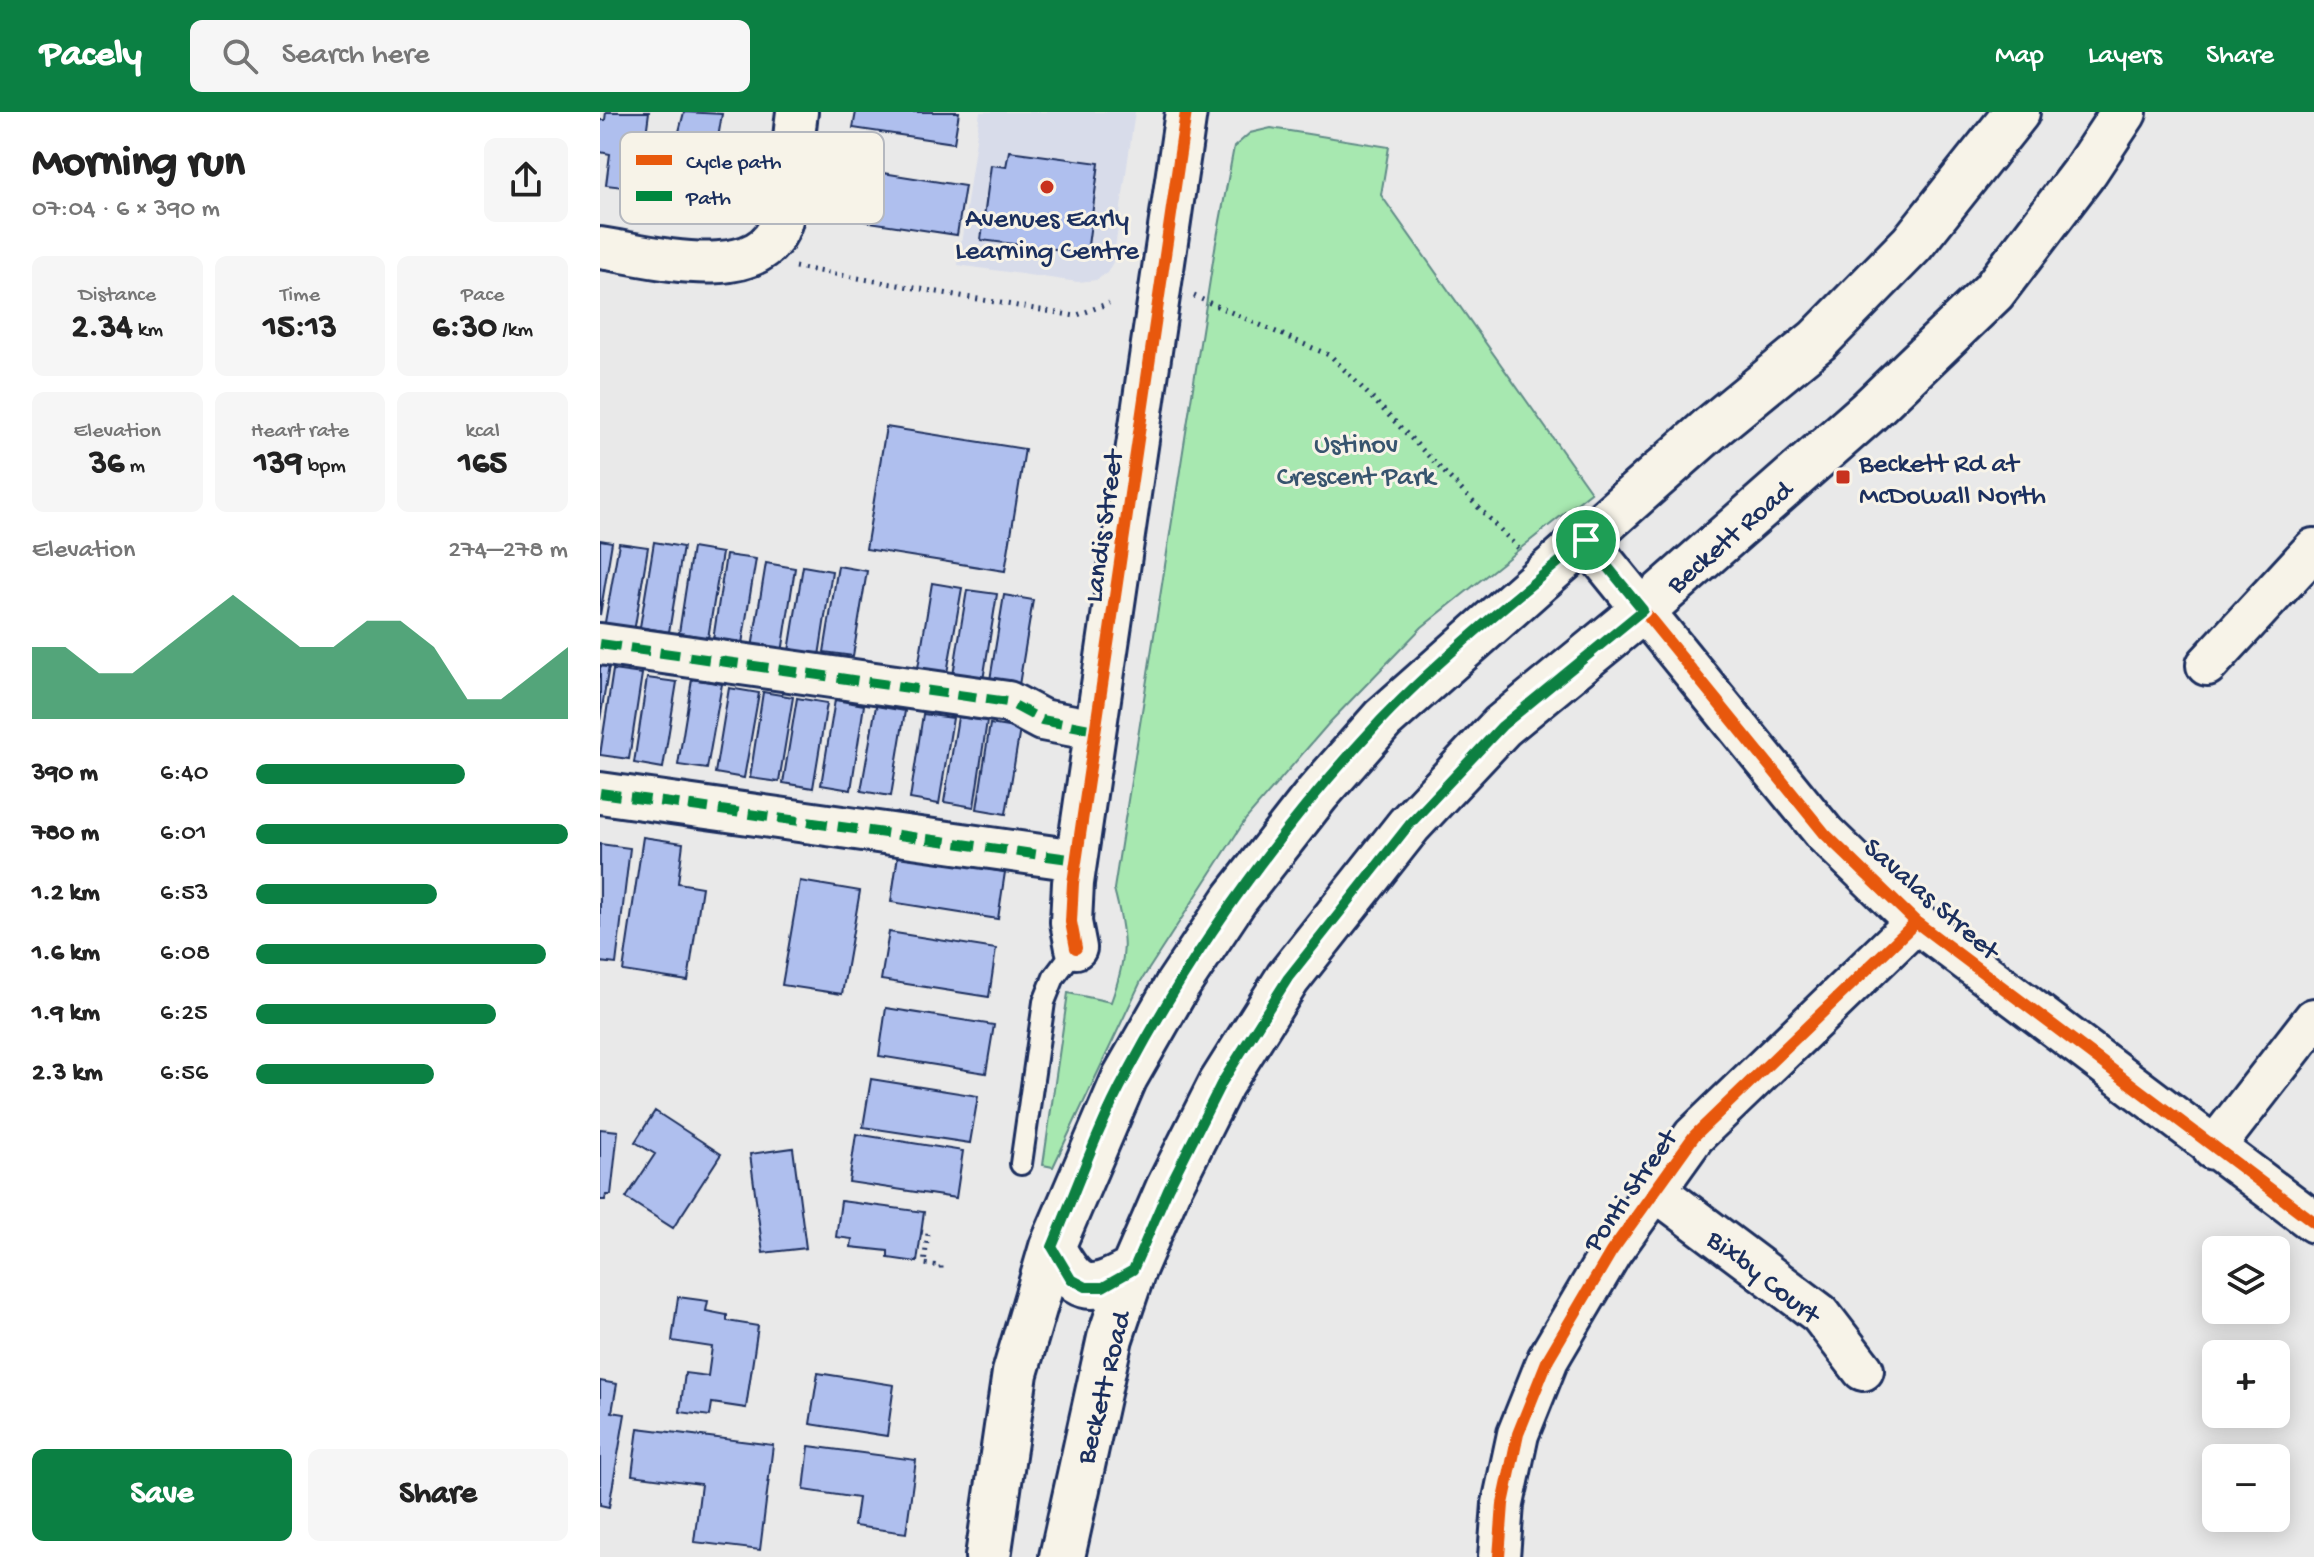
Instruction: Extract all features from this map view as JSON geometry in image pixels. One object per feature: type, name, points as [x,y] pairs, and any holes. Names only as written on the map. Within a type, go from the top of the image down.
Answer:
[{"type":"main road","points":[[988,1557],[1015,1373],[1052,1247],[1125,1077],[1177,986],[1235,899],[1317,794],[1383,719],[1502,610],[1586,540],[1712,427],[1818,340],[1912,244],[2017,112]]},
{"type":"main road","name":"Beckett Road","points":[[1062,1557],[1106,1351],[1133,1270],[1168,1189],[1221,1084],[1288,978],[1409,825],[1502,726],[1643,610],[1867,413],[1993,292],[2085,171],[2124,112]]},
{"type":"main road","points":[[1052,1247],[1071,1279],[1086,1287],[1103,1287],[1133,1270]]},
{"type":"street","points":[[794,132],[797,112]]},
{"type":"street","name":"Landis Street","points":[[1076,948],[1071,905],[1076,860],[1186,112]]},
{"type":"street","points":[[600,248],[730,263],[755,253],[782,250],[783,224]]},
{"type":"street","name":"Savalas Street","points":[[1586,540],[1825,834],[1916,922],[2213,1149],[2314,1222]]},
{"type":"street","points":[[2207,665],[2314,549]]},
{"type":"street","points":[[600,644],[1008,702],[1042,720],[1095,730]]},
{"type":"street","points":[[600,793],[1076,860]]},
{"type":"street","name":"Ponti Street","points":[[1499,1557],[1503,1504],[1518,1434],[1548,1359],[1611,1252],[1694,1136],[1916,922]]},
{"type":"street","points":[[2213,1149],[2314,1019]]},
{"type":"street","name":"Bixby Court","points":[[1655,1190],[1820,1314],[1863,1370]]},
{"type":"lane","name":"Landis Street","points":[[1021,1164],[1044,1002],[1054,977],[1076,948]]},
{"type":"path","points":[[782,250],[1075,316],[1109,303]]},
{"type":"path","points":[[1182,292],[1331,356],[1526,556]]},
{"type":"path","points":[[921,1232],[928,1233],[924,1264],[941,1266],[941,1270]]},
{"type":"shaded area","name":"Avenues Early Learning Centre","points":[[980,112],[1135,112],[1113,262],[1107,273],[1096,280],[1078,282],[958,265]]},
{"type":"green space","name":"Ustinov Crescent Park","points":[[1271,128],[1389,147],[1381,195],[1591,492],[1422,627],[1330,722],[1246,819],[1141,981],[1053,1167],[1043,1165],[1068,993],[1111,1002],[1123,959],[1123,934],[1114,889],[1215,248],[1234,147],[1250,133]]},
{"type":"building","points":[[606,112],[649,112],[646,132],[620,132],[620,187],[606,185],[610,154],[600,152],[600,120],[605,120]]},
{"type":"building","points":[[684,112],[722,114],[719,132],[679,132]]},
{"type":"building","points":[[856,112],[959,112],[954,143],[853,128]]},
{"type":"building","points":[[1009,151],[1099,163],[1087,253],[981,240],[991,165],[1006,167]]},
{"type":"building","points":[[884,173],[965,186],[957,235],[883,224]]},
{"type":"building","points":[[886,427],[1025,449],[1005,571],[866,549]]},
{"type":"building","points":[[600,540],[612,542],[600,615]]},
{"type":"building","points":[[654,542],[683,547],[669,632],[640,627]]},
{"type":"building","points":[[619,543],[648,547],[634,632],[604,628]]},
{"type":"building","points":[[692,548],[722,553],[708,638],[679,633]]},
{"type":"building","points":[[726,555],[756,559],[742,644],[713,640]]},
{"type":"building","points":[[766,563],[795,568],[782,653],[752,648]]},
{"type":"building","points":[[803,566],[832,571],[819,656],[789,651]]},
{"type":"building","points":[[838,566],[867,571],[853,656],[824,652]]},
{"type":"building","points":[[932,583],[962,588],[947,673],[918,668]]},
{"type":"building","points":[[967,590],[997,594],[983,680],[953,675]]},
{"type":"building","points":[[1004,595],[1033,600],[1019,685],[990,680]]},
{"type":"building","points":[[600,664],[609,666],[600,720]]},
{"type":"building","points":[[613,670],[642,674],[629,759],[600,755]]},
{"type":"building","points":[[647,678],[677,682],[663,768],[634,763]]},
{"type":"building","points":[[692,679],[722,684],[707,769],[678,765]]},
{"type":"building","points":[[729,688],[759,693],[744,778],[715,773]]},
{"type":"building","points":[[763,692],[793,697],[779,782],[750,778]]},
{"type":"building","points":[[797,698],[827,703],[813,788],[783,783]]},
{"type":"building","points":[[835,700],[864,705],[851,790],[821,785]]},
{"type":"building","points":[[876,706],[905,711],[891,796],[861,791]]},
{"type":"building","points":[[923,714],[953,718],[939,804],[910,799]]},
{"type":"building","points":[[958,717],[987,721],[974,807],[944,802]]},
{"type":"building","points":[[990,724],[1020,729],[1006,814],[977,809]]},
{"type":"building","points":[[643,837],[683,843],[678,883],[702,887],[688,981],[623,971]]},
{"type":"building","points":[[600,844],[630,848],[616,964],[600,962]]},
{"type":"building","points":[[898,855],[1005,872],[998,919],[891,902]]},
{"type":"building","points":[[800,881],[860,891],[842,994],[782,985]]},
{"type":"building","points":[[889,932],[996,949],[989,997],[881,980]]},
{"type":"building","points":[[886,1008],[994,1025],[986,1073],[879,1056]]},
{"type":"building","points":[[871,1079],[978,1096],[970,1143],[863,1127]]},
{"type":"building","points":[[655,1111],[721,1154],[673,1228],[626,1198],[655,1154],[635,1142]]},
{"type":"building","points":[[600,1129],[618,1131],[611,1195],[606,1195],[605,1200],[600,1200]]},
{"type":"building","points":[[856,1134],[963,1151],[956,1198],[849,1182]]},
{"type":"building","points":[[793,1148],[806,1248],[763,1253],[750,1154]]},
{"type":"building","points":[[841,1201],[924,1212],[917,1262],[888,1258],[888,1251],[851,1247],[852,1239],[836,1237]]},
{"type":"building","points":[[678,1297],[708,1301],[706,1311],[727,1315],[727,1321],[758,1326],[746,1408],[712,1403],[710,1416],[680,1412],[685,1373],[708,1376],[712,1347],[672,1341]]},
{"type":"building","points":[[818,1373],[894,1385],[887,1436],[810,1424]]},
{"type":"building","points":[[600,1381],[617,1384],[612,1412],[625,1414],[609,1507],[600,1505]]},
{"type":"building","points":[[638,1428],[773,1445],[760,1550],[694,1542],[701,1484],[632,1475]]},
{"type":"building","points":[[809,1446],[916,1460],[906,1533],[854,1526],[858,1498],[804,1490]]},
{"type":"marked path","points":[[600,644],[1008,702],[1042,720],[1095,730]]},
{"type":"marked path","points":[[600,793],[1076,860]]},
{"type":"cycle path","points":[[1076,948],[1071,922],[1073,883],[1186,112]]},
{"type":"cycle path","points":[[1586,540],[1825,834],[1916,922],[2314,1222]]},
{"type":"cycle path","points":[[1499,1557],[1503,1504],[1518,1434],[1548,1359],[1611,1252],[1694,1136],[1916,922]]},
{"type":"place","name":"Avenues Early Learning Centre","points":[[1047,187]]},
{"type":"place","name":"Beckett Rd at McDowall North","points":[[1843,477]]},
{"type":"route","points":[[1586,540],[1643,610],[1502,726],[1409,825],[1288,978],[1221,1084],[1168,1189],[1133,1270],[1103,1287],[1086,1287],[1071,1279],[1052,1247],[1125,1077],[1177,986],[1235,899],[1317,794],[1383,719],[1502,610],[1586,540]]}]
